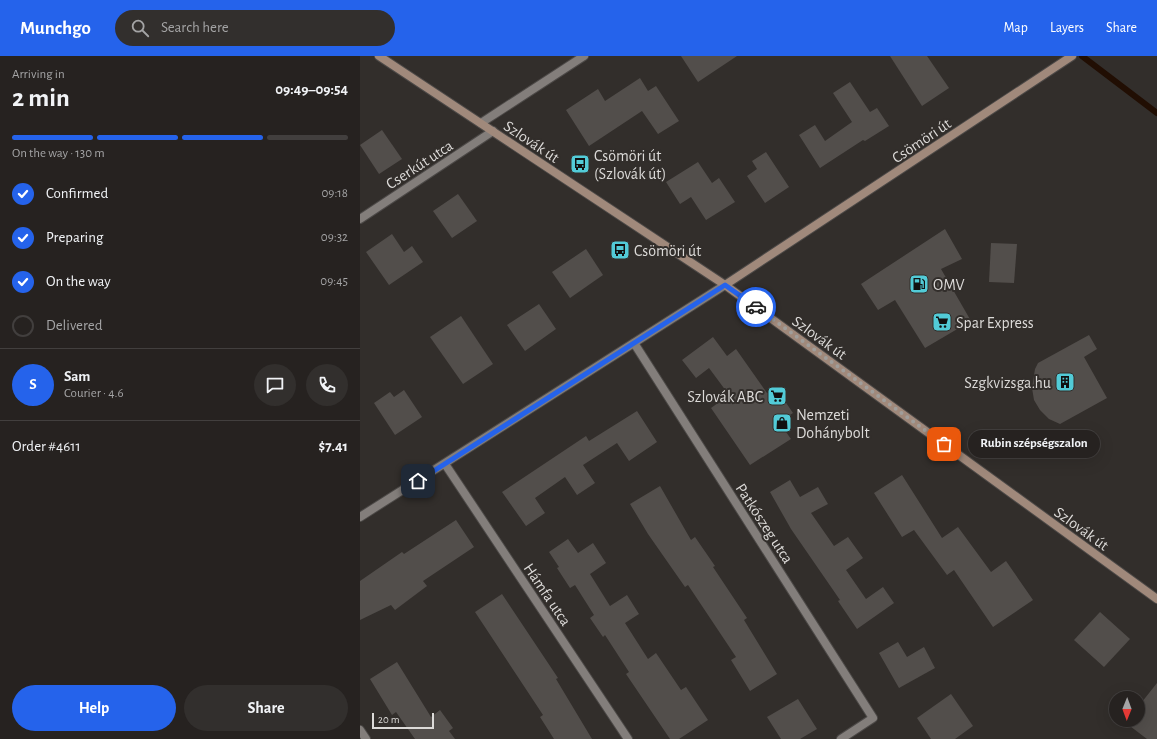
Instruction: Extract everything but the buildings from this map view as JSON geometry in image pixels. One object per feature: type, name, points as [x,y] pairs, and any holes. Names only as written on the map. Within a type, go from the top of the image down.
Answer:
[{"type":"main road","name":"Szlovák út","points":[[379,56],[725,285],[1157,599]]},
{"type":"main road","name":"Csömöri út","points":[[725,285],[1072,56]]},
{"type":"street","points":[[481,123],[584,56]]},
{"type":"street","name":"Cserkút utca","points":[[360,219],[493,131]]},
{"type":"street","name":"Csömöri út","points":[[360,517],[725,285]]},
{"type":"street","name":"Patkószeg utca","points":[[634,343],[873,718],[840,739]]},
{"type":"street","name":"Hámfa utca","points":[[445,464],[628,739]]},
{"type":"street","points":[[360,730],[366,739]]},
{"type":"waterway","points":[[1082,56],[1157,113]]},
{"type":"way so far","points":[[756,307],[944,444]]},
{"type":"place","name":"Csömöri út (Szlovák út)","points":[[580,164]]},
{"type":"place","name":"Csömöri út","points":[[620,250]]},
{"type":"place","name":"OMV","points":[[919,284]]},
{"type":"place","name":"Spar Express","points":[[942,322]]},
{"type":"place","name":"Szgkvizsga.hu","points":[[1065,382]]},
{"type":"place","name":"Szlovák ABC","points":[[777,396]]},
{"type":"place","name":"Nemzeti Dohánybolt","points":[[782,423]]},
{"type":"place","name":"Rubin szépségszalon","points":[[944,444]]},
{"type":"route","points":[[418,481],[725,285],[756,307]]}]
